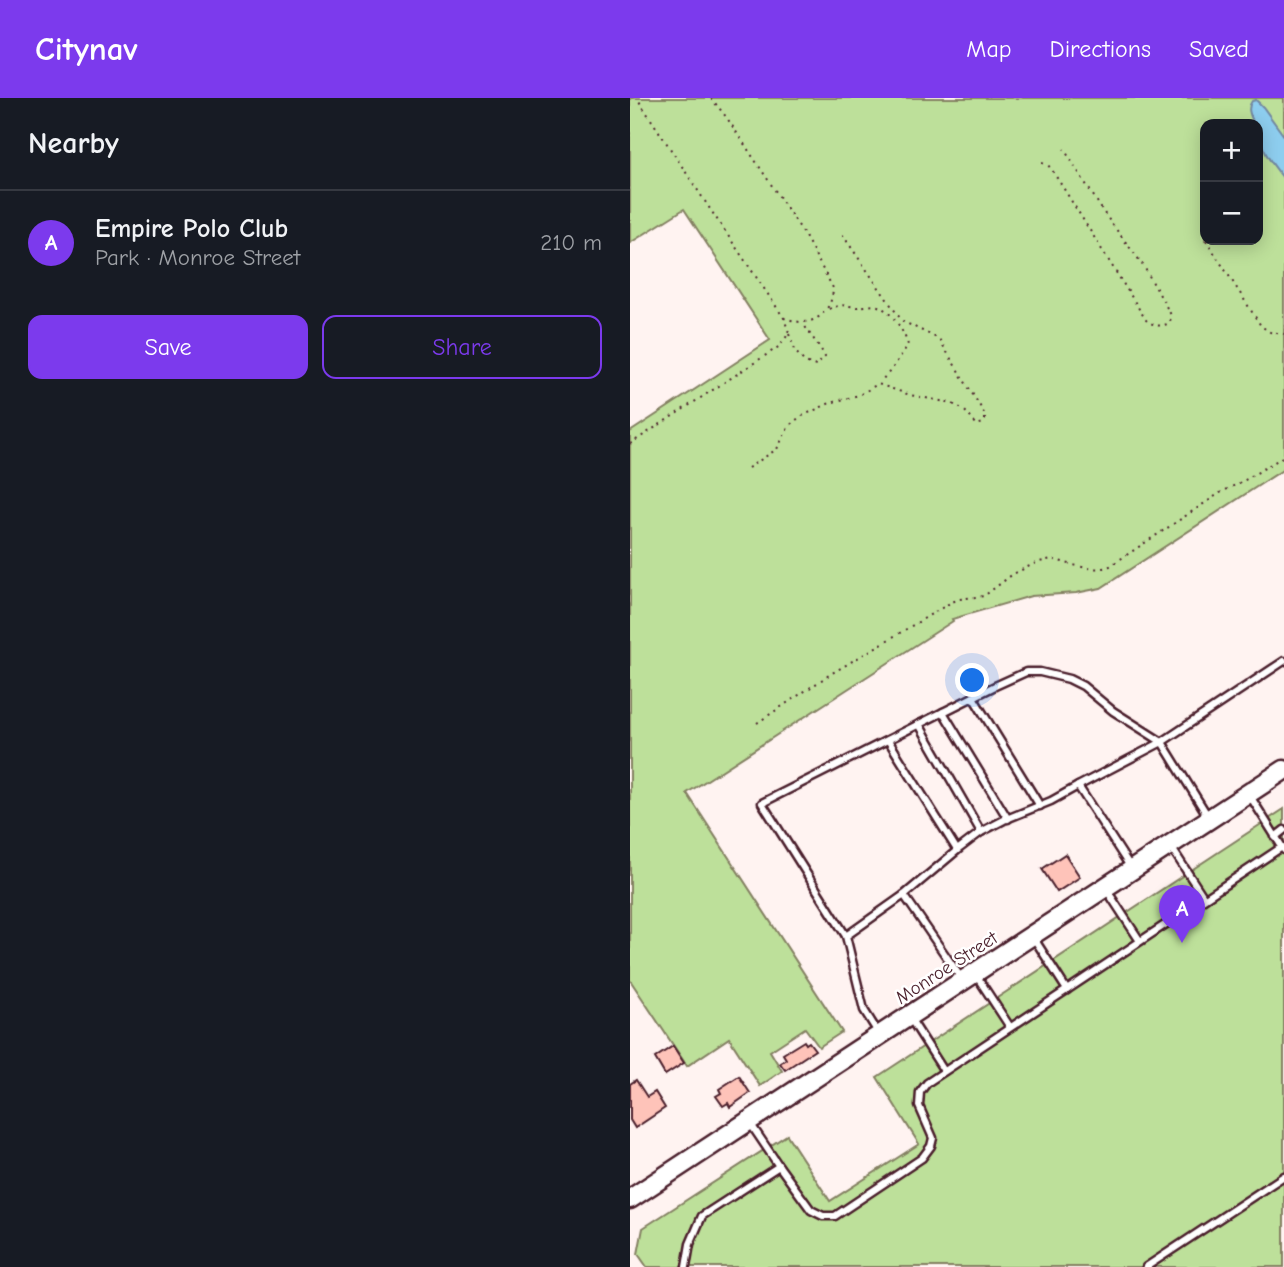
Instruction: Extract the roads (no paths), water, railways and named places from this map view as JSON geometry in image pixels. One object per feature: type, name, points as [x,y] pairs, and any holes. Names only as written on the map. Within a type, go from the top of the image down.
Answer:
[{"type":"main road","name":"Monroe Street","points":[[630,1199],[1284,770]]},
{"type":"lane","points":[[846,936],[904,895],[981,832],[1040,806],[1162,742],[1284,661]]},
{"type":"lane","points":[[880,1035],[864,1010],[846,936],[762,803],[1026,672],[1040,672],[1069,679],[1083,686],[1114,711],[1162,742],[1210,819]]},
{"type":"lane","points":[[973,697],[1040,806]]},
{"type":"lane","points":[[943,712],[1007,819]]},
{"type":"lane","points":[[919,724],[981,832]]},
{"type":"lane","points":[[888,740],[957,850]]},
{"type":"lane","points":[[1078,786],[1133,870]]},
{"type":"lane","points":[[749,1122],[811,1210],[822,1216],[835,1216],[922,1158],[931,1146],[933,1138],[919,1106],[920,1092],[927,1083],[1283,848],[1248,794]]},
{"type":"lane","points":[[1275,837],[1284,830]]},
{"type":"lane","points":[[1170,845],[1205,898]]},
{"type":"lane","points":[[1105,888],[1140,941]]},
{"type":"lane","points":[[904,895],[1010,1027]]},
{"type":"lane","points":[[1032,936],[1067,990]]},
{"type":"lane","points":[[909,1017],[944,1072]]},
{"type":"lane","points":[[686,1267],[690,1244],[702,1216],[779,1167]]},
{"type":"lane","points":[[1146,1267],[1284,1176]]},
{"type":"water","points":[[1256,100],[1263,107],[1284,136],[1284,179],[1263,147],[1263,119],[1252,119],[1249,110],[1252,101]]},
{"type":"place","name":"Empire Polo Club","points":[[1182,943]]}]
